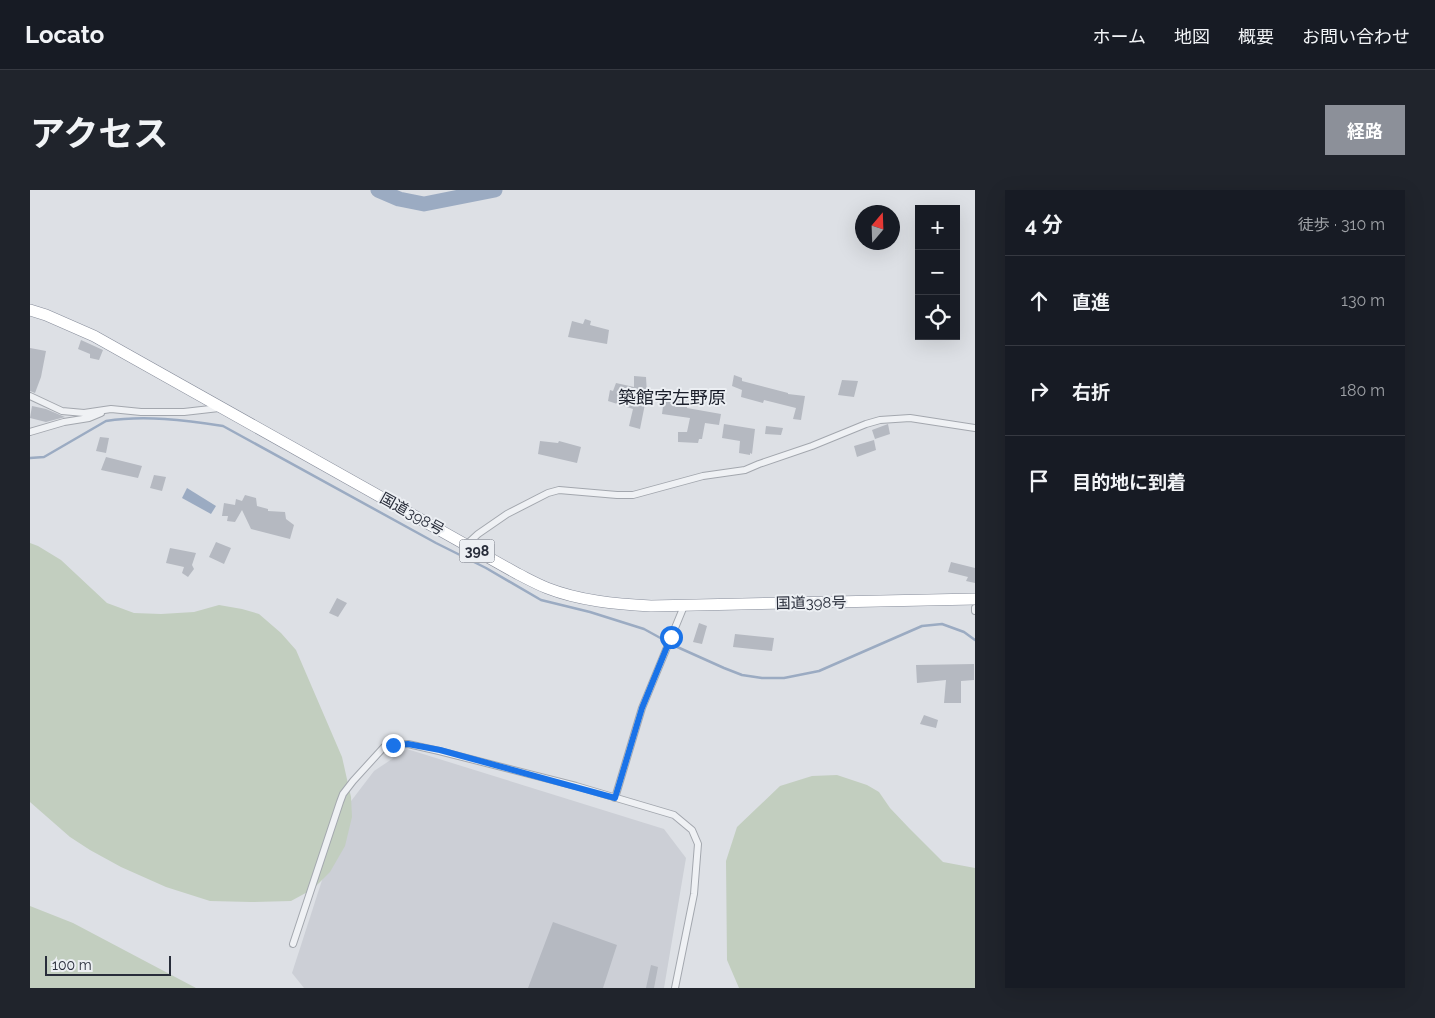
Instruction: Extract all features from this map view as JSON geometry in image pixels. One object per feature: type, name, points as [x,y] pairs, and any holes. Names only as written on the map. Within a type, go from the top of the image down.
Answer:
[{"type":"highway","name":"国道398号","points":[[30,310],[94,336],[518,574],[548,588],[576,596],[622,605],[684,606],[975,599]]},
{"type":"street","points":[[30,396],[62,411],[84,413],[111,409],[141,412],[184,412],[222,407]]},
{"type":"street","points":[[30,432],[64,422],[89,418],[111,409]]},
{"type":"street","points":[[466,545],[478,534],[507,514],[533,500],[559,490],[633,495],[703,476],[745,470],[880,420],[910,418],[975,428]]},
{"type":"street","points":[[615,798],[642,708],[684,606]]},
{"type":"street","points":[[293,944],[343,794],[384,747],[408,744],[440,750],[674,815],[692,830],[698,844],[694,894],[675,988]]},
{"type":"shaded area","points":[[407,749],[664,829],[686,858],[664,988],[304,988],[292,973],[345,809],[374,771]]},
{"type":"green space","points":[[30,543],[61,560],[107,603],[134,613],[194,612],[219,605],[242,609],[259,614],[281,633],[296,650],[342,757],[351,797],[352,817],[345,846],[330,872],[313,889],[291,901],[210,901],[166,887],[121,867],[90,850],[70,837],[30,802]]},
{"type":"green space","points":[[837,775],[867,785],[879,792],[890,808],[943,862],[975,868],[975,988],[739,988],[727,960],[726,861],[737,827],[780,786],[812,776]]},
{"type":"green space","points":[[30,906],[73,923],[196,988],[30,988]]},
{"type":"water","points":[[187,488],[216,506],[211,514],[182,498]]},
{"type":"building","points":[[585,319],[591,321],[590,325],[609,330],[607,344],[568,337],[572,321],[583,324]]},
{"type":"building","points":[[81,340],[103,350],[99,360],[90,358],[90,354],[78,349]]},
{"type":"building","points":[[30,348],[46,351],[41,377],[35,393],[30,391]]},
{"type":"building","points":[[734,375],[742,378],[742,381],[788,394],[805,396],[801,420],[793,419],[796,408],[764,400],[763,403],[741,397],[742,390],[732,386]]},
{"type":"building","points":[[634,376],[646,377],[647,394],[640,429],[629,426],[633,409],[608,401],[610,390],[613,391],[616,383],[634,387]]},
{"type":"building","points":[[842,380],[858,381],[854,397],[838,395]]},
{"type":"building","points":[[664,399],[687,401],[687,408],[721,414],[719,425],[705,423],[702,439],[699,439],[698,443],[678,442],[678,432],[687,432],[690,418],[662,414]]},
{"type":"building","points":[[32,406],[46,409],[65,417],[46,422],[30,418]]},
{"type":"building","points":[[724,424],[755,429],[752,454],[739,453],[740,441],[722,438]]},
{"type":"building","points":[[888,424],[890,434],[875,439],[872,430]]},
{"type":"building","points":[[766,426],[783,428],[781,435],[765,434]]},
{"type":"building","points":[[100,437],[109,438],[106,453],[96,451]]},
{"type":"building","points":[[874,440],[876,450],[857,457],[854,446]]},
{"type":"building","points":[[540,441],[558,443],[559,441],[581,447],[577,463],[538,454]]},
{"type":"building","points":[[106,457],[142,466],[138,478],[101,470]]},
{"type":"building","points":[[154,475],[166,477],[162,491],[150,488]]},
{"type":"building","points":[[245,495],[256,498],[257,506],[268,509],[268,511],[285,512],[286,519],[294,525],[290,539],[251,529],[242,510],[235,522],[227,521],[228,516],[222,516],[224,503],[235,505],[236,499],[242,501]]},
{"type":"building","points":[[216,542],[231,548],[224,564],[209,557]]},
{"type":"building","points":[[170,548],[196,553],[192,565],[194,569],[188,577],[182,573],[184,567],[166,563]]},
{"type":"building","points":[[951,562],[975,568],[975,583],[966,581],[968,577],[948,572]]},
{"type":"building","points":[[337,598],[347,603],[338,617],[329,613]]},
{"type":"building","points":[[699,623],[707,626],[702,644],[693,642]]},
{"type":"building","points":[[735,634],[774,638],[772,651],[733,647]]},
{"type":"building","points":[[974,664],[974,680],[961,681],[961,703],[944,703],[946,680],[917,683],[916,665]]},
{"type":"building","points":[[924,715],[938,720],[936,728],[920,724]]},
{"type":"building","points":[[553,922],[617,945],[603,988],[528,988]]},
{"type":"building","points":[[651,965],[658,967],[654,988],[646,988]]},
{"type":"waterway","points":[[378,190],[399,199],[424,204],[495,190]]},
{"type":"waterway","points":[[30,458],[44,457],[106,421],[150,418],[223,426],[436,543],[486,568],[541,600],[590,612],[644,629],[675,646],[742,675],[762,678],[784,678],[819,671],[922,626],[942,624],[964,632],[975,640]]},
{"type":"district","name":"築館字左野原","points":[[672,397]]},
{"type":"route","points":[[393,745],[408,744],[440,750],[615,798],[642,708],[671,637]]}]
